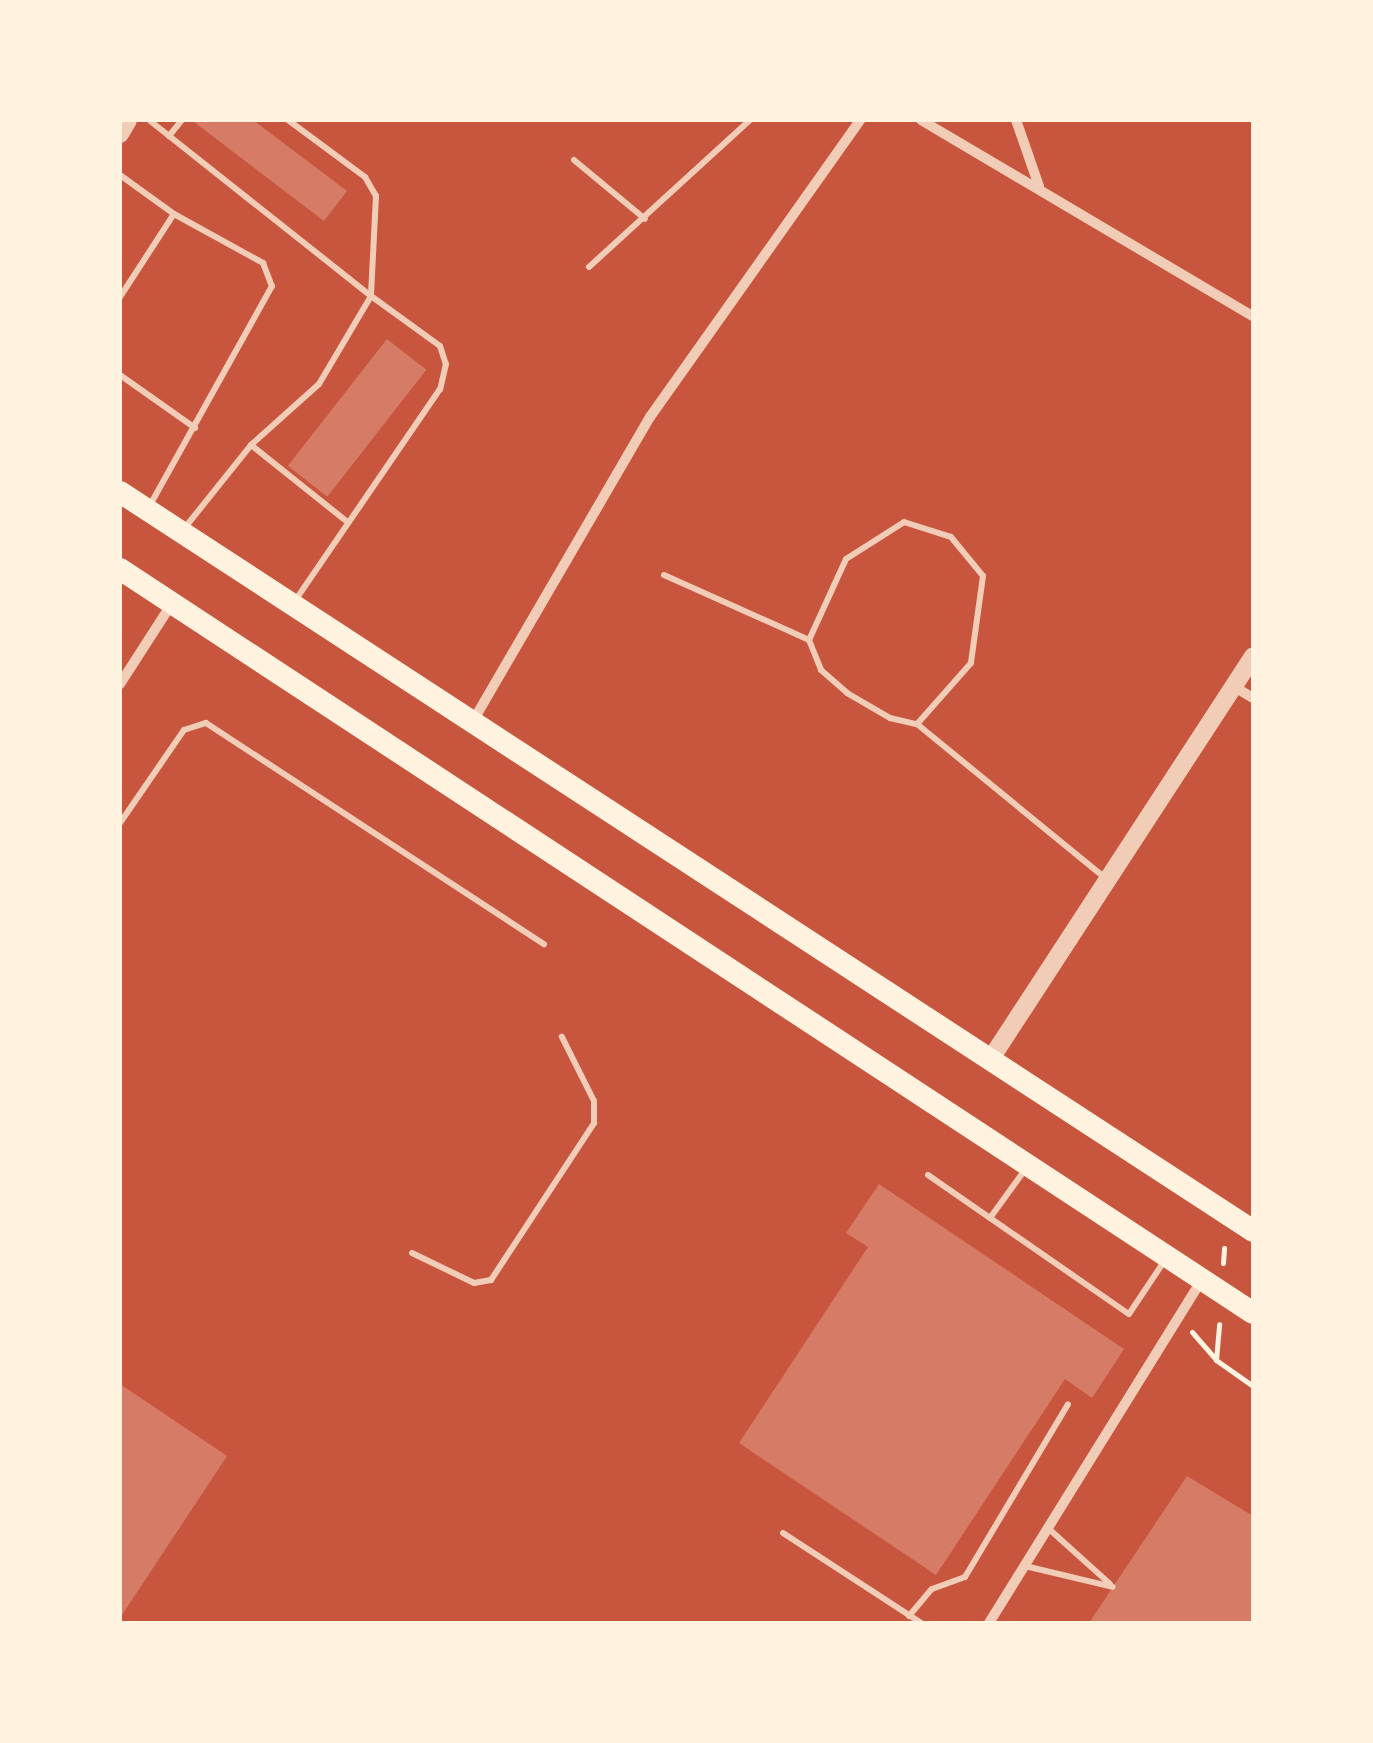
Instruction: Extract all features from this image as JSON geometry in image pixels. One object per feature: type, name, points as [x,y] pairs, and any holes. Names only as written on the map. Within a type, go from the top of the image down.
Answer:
[{"type":"main road","points":[[120,492],[1253,1231]]},
{"type":"main road","points":[[120,569],[1253,1313]]},
{"type":"street","points":[[120,134],[128,120]]},
{"type":"street","points":[[472,722],[650,417],[860,120]]},
{"type":"street","points":[[920,120],[1253,316]]},
{"type":"street","points":[[1016,120],[1039,187]]},
{"type":"street","points":[[120,684],[172,603]]},
{"type":"street","points":[[990,1060],[1253,656]]},
{"type":"street","points":[[1234,686],[1253,698]]},
{"type":"street","points":[[989,1623],[1202,1280]]},
{"type":"lane","points":[[149,120],[440,346],[446,364],[440,389],[345,520],[292,604]]},
{"type":"lane","points":[[170,136],[182,120]]},
{"type":"lane","points":[[181,532],[251,445],[320,384],[371,296],[376,196],[364,177],[288,120]]},
{"type":"lane","points":[[590,267],[750,120]]},
{"type":"lane","points":[[574,160],[645,219]]},
{"type":"lane","points":[[120,175],[174,214],[263,263],[272,286],[147,510]]},
{"type":"lane","points":[[120,297],[174,214]]},
{"type":"lane","points":[[120,374],[194,428]]},
{"type":"lane","points":[[251,445],[345,520]]},
{"type":"lane","points":[[809,640],[846,559],[904,522],[951,537],[983,576],[972,662],[917,724]]},
{"type":"lane","points":[[664,575],[809,640],[821,670],[846,692],[890,718],[917,724],[1107,880]]},
{"type":"lane","points":[[120,823],[184,730],[206,722],[544,944]]},
{"type":"lane","points":[[412,1253],[474,1283],[491,1280],[594,1123],[594,1100],[562,1037]]},
{"type":"lane","points":[[990,1218],[1028,1166]]},
{"type":"lane","points":[[928,1175],[1130,1314],[1167,1257]]},
{"type":"lane","points":[[909,1616],[932,1589],[966,1577],[1068,1404]]},
{"type":"lane","points":[[1024,1566],[1113,1587],[1048,1528]]},
{"type":"lane","points":[[783,1533],[920,1623]]},
{"type":"path","points":[[1180,1316],[1216,1360],[1253,1386]]},
{"type":"building","points":[[253,120],[347,191],[324,221],[194,122]]},
{"type":"building","points":[[387,339],[426,370],[327,497],[288,466]]},
{"type":"building","points":[[879,1184],[1124,1349],[1092,1398],[1065,1379],[936,1575],[739,1443],[868,1247],[846,1233]]},
{"type":"building","points":[[120,1384],[227,1456],[120,1618]]},
{"type":"building","points":[[1187,1476],[1253,1516],[1253,1623],[1089,1623]]}]
